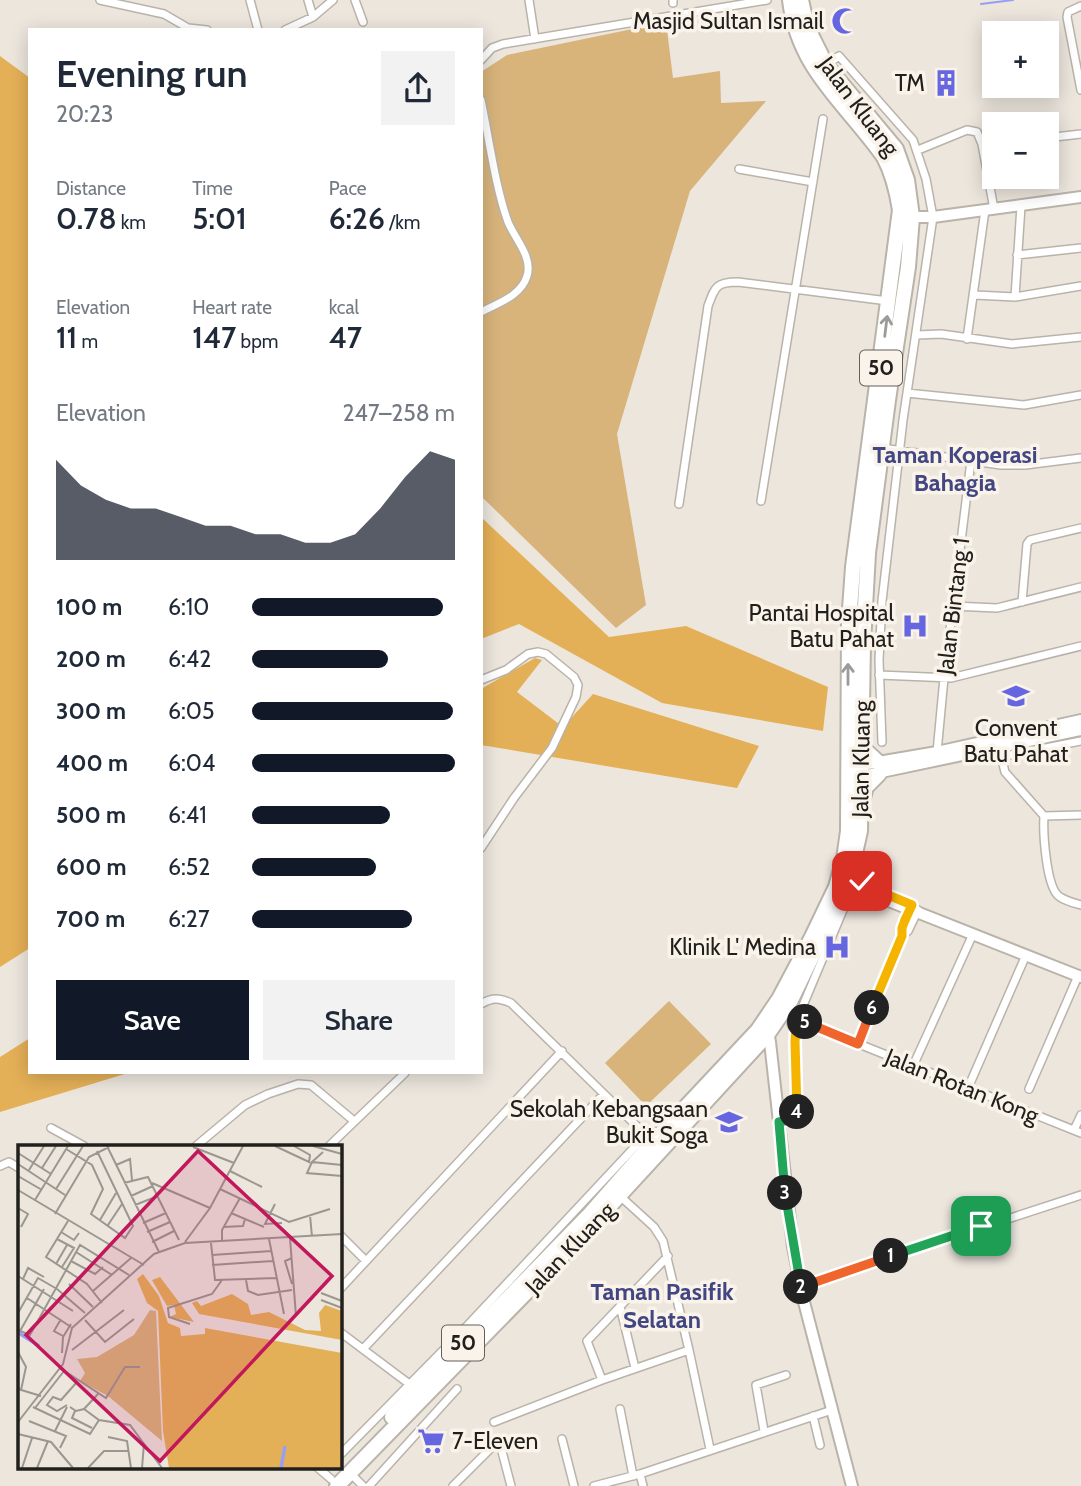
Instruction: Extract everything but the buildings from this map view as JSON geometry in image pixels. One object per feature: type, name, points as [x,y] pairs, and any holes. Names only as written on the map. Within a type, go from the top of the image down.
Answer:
[{"type":"highway","name":"Jalan Kluang","points":[[327,1476],[350,1473],[620,1196],[792,1000],[843,894],[855,862],[861,806],[854,771],[849,623],[853,567],[900,210],[891,170],[876,145],[818,76],[797,35],[790,0]]},
{"type":"highway","name":"Jalan Kluang","points":[[341,1462],[507,1290],[588,1216],[649,1138],[763,1032],[841,874],[860,737],[864,600],[881,448],[908,267],[912,217],[907,180],[896,149],[826,65],[807,27],[802,0]]},
{"type":"highway","points":[[860,737],[865,750],[879,768],[866,787],[861,806]]},
{"type":"highway","points":[[649,1138],[663,1142],[675,1134]]},
{"type":"street","points":[[100,0],[134,3],[169,16],[188,28]]},
{"type":"street","points":[[250,0],[257,28]]},
{"type":"street","points":[[308,0],[313,17]]},
{"type":"street","points":[[290,28],[313,17],[333,0]]},
{"type":"street","points":[[355,0],[363,22]]},
{"type":"street","points":[[530,0],[535,39]]},
{"type":"street","points":[[483,58],[492,48],[535,39],[767,0]]},
{"type":"street","points":[[1081,6],[1068,12],[1081,90]]},
{"type":"street","points":[[305,22],[308,28]]},
{"type":"street","points":[[826,65],[839,56],[907,132],[918,150],[933,217],[907,393],[882,601],[879,675],[881,742]]},
{"type":"street","points":[[483,109],[504,206],[528,264],[527,277],[512,297],[483,311]]},
{"type":"street","points":[[761,501],[824,120]]},
{"type":"street","points":[[918,150],[967,130],[977,132],[982,144]]},
{"type":"street","points":[[1059,137],[1081,134]]},
{"type":"street","points":[[739,169],[813,182]]},
{"type":"street","points":[[967,339],[990,210],[987,189]]},
{"type":"street","points":[[912,217],[933,217],[1081,197]]},
{"type":"street","points":[[1015,297],[1021,205]]},
{"type":"street","points":[[1017,255],[1081,248]]},
{"type":"street","points":[[679,504],[708,306],[715,289],[723,282],[738,282],[889,301]]},
{"type":"street","points":[[975,295],[1015,297],[1081,286]]},
{"type":"street","points":[[917,335],[941,334],[1012,344],[1081,337]]},
{"type":"street","points":[[907,393],[1024,405],[1081,396]]},
{"type":"street","points":[[881,448],[936,457],[1025,465],[1081,458]]},
{"type":"street","name":"Jalan Bintang 1","points":[[937,752],[971,461]]},
{"type":"street","points":[[1022,602],[1027,544],[1030,540],[1081,528]]},
{"type":"street","points":[[953,606],[993,609],[1081,587]]},
{"type":"street","points":[[879,675],[944,678],[1081,646]]},
{"type":"street","points":[[483,679],[506,670],[528,654],[538,652],[546,654],[574,677],[578,685],[576,697],[552,748],[483,845]]},
{"type":"street","points":[[879,768],[937,752],[1081,720]]},
{"type":"street","points":[[1000,752],[1081,730]]},
{"type":"street","points":[[854,771],[1081,741]]},
{"type":"street","points":[[1000,752],[1005,772],[1044,816],[1043,831],[1052,888],[1058,897],[1081,905]]},
{"type":"street","points":[[1044,816],[1081,815]]},
{"type":"street","points":[[855,862],[858,877],[866,885],[917,911]]},
{"type":"street","points":[[843,894],[853,889],[861,890],[1079,976],[1029,1089]]},
{"type":"street","points":[[779,1122],[797,1118],[796,1028],[792,1020],[799,1015],[842,909],[849,897],[861,890]]},
{"type":"street","points":[[858,1044],[902,936],[908,932],[917,911]]},
{"type":"street","points":[[913,1066],[973,934]]},
{"type":"street","points":[[968,1088],[1026,955]]},
{"type":"street","points":[[483,1003],[491,999],[511,1003],[649,1138]]},
{"type":"street","points":[[796,1028],[801,1028],[804,1022],[799,1015]]},
{"type":"street","name":"Jalan Rotan Kong","points":[[804,1022],[1078,1132]]},
{"type":"street","points":[[763,1032],[770,1042],[788,1218],[852,1486]]},
{"type":"street","points":[[341,1288],[562,1051]]},
{"type":"street","points":[[330,1145],[404,1074]]},
{"type":"street","points":[[197,1145],[257,1098],[298,1084],[311,1085],[354,1121]]},
{"type":"street","points":[[363,1349],[603,1095]]},
{"type":"street","points":[[1078,1132],[1081,1115]]},
{"type":"street","points":[[51,1128],[82,1145]]},
{"type":"street","points":[[0,1166],[9,1161],[18,1167]]},
{"type":"street","points":[[803,1286],[1081,1195]]},
{"type":"street","points":[[620,1196],[660,1235],[668,1256],[710,1449]]},
{"type":"street","points":[[341,1237],[366,1261]]},
{"type":"street","points":[[602,1380],[587,1343],[668,1256]]},
{"type":"street","points":[[620,1306],[635,1368]]},
{"type":"street","points":[[341,1333],[414,1388],[341,1454]]},
{"type":"street","points":[[494,1422],[689,1350]]},
{"type":"street","points":[[764,1431],[757,1385],[786,1375]]},
{"type":"street","points":[[369,1486],[457,1389]]},
{"type":"street","points":[[620,1409],[636,1475],[643,1486]]},
{"type":"street","points":[[594,1486],[636,1475],[832,1410]]},
{"type":"street","points":[[813,1416],[820,1445]]},
{"type":"street","points":[[562,1439],[574,1486]]},
{"type":"street","points":[[453,1486],[499,1440],[512,1486]]},
{"type":"street","points":[[350,1473],[363,1486]]},
{"type":"shaded area","points":[[666,22],[673,78],[720,71],[721,103],[766,101],[690,191],[617,434],[646,605],[616,628],[483,498],[483,71],[507,55]]},
{"type":"shaded area","points":[[0,56],[28,77],[28,949],[0,967]]},
{"type":"shaded area","points":[[483,519],[609,637],[686,626],[828,687],[823,731],[662,703],[519,624],[483,638]]},
{"type":"shaded area","points":[[535,658],[542,660],[517,692],[563,727],[593,694],[759,746],[737,788],[483,745],[483,688]]},
{"type":"shaded area","points":[[669,1001],[711,1044],[646,1106],[605,1063]]},
{"type":"shaded area","points":[[28,1039],[28,1074],[125,1074],[0,1112],[0,1057]]},
{"type":"waterway","points":[[981,4],[1013,0]]},
{"type":"place","name":"Masjid Sultan Ismail","points":[[845,21]]},
{"type":"place","name":"TM","points":[[946,83]]},
{"type":"place","name":"Pantai Hospital Batu Pahat","points":[[915,626]]},
{"type":"place","name":"Convent Batu Pahat","points":[[1016,696]]},
{"type":"place","name":"Klinik L' Medina","points":[[837,947]]},
{"type":"place","name":"Sekolah Kebangsaan Bukit Soga","points":[[729,1122]]},
{"type":"place","name":"7-Eleven","points":[[431,1441]]},
{"type":"district","name":"Taman Koperasi Bahagia","points":[[955,469]]},
{"type":"district","name":"Taman Pasifik Selatan","points":[[662,1306]]},
{"type":"route","points":[[862,881],[869,887],[912,905],[858,1044],[804,1022],[801,1028],[796,1028],[797,1118],[779,1122],[788,1218],[800,1287],[981,1226]]}]
